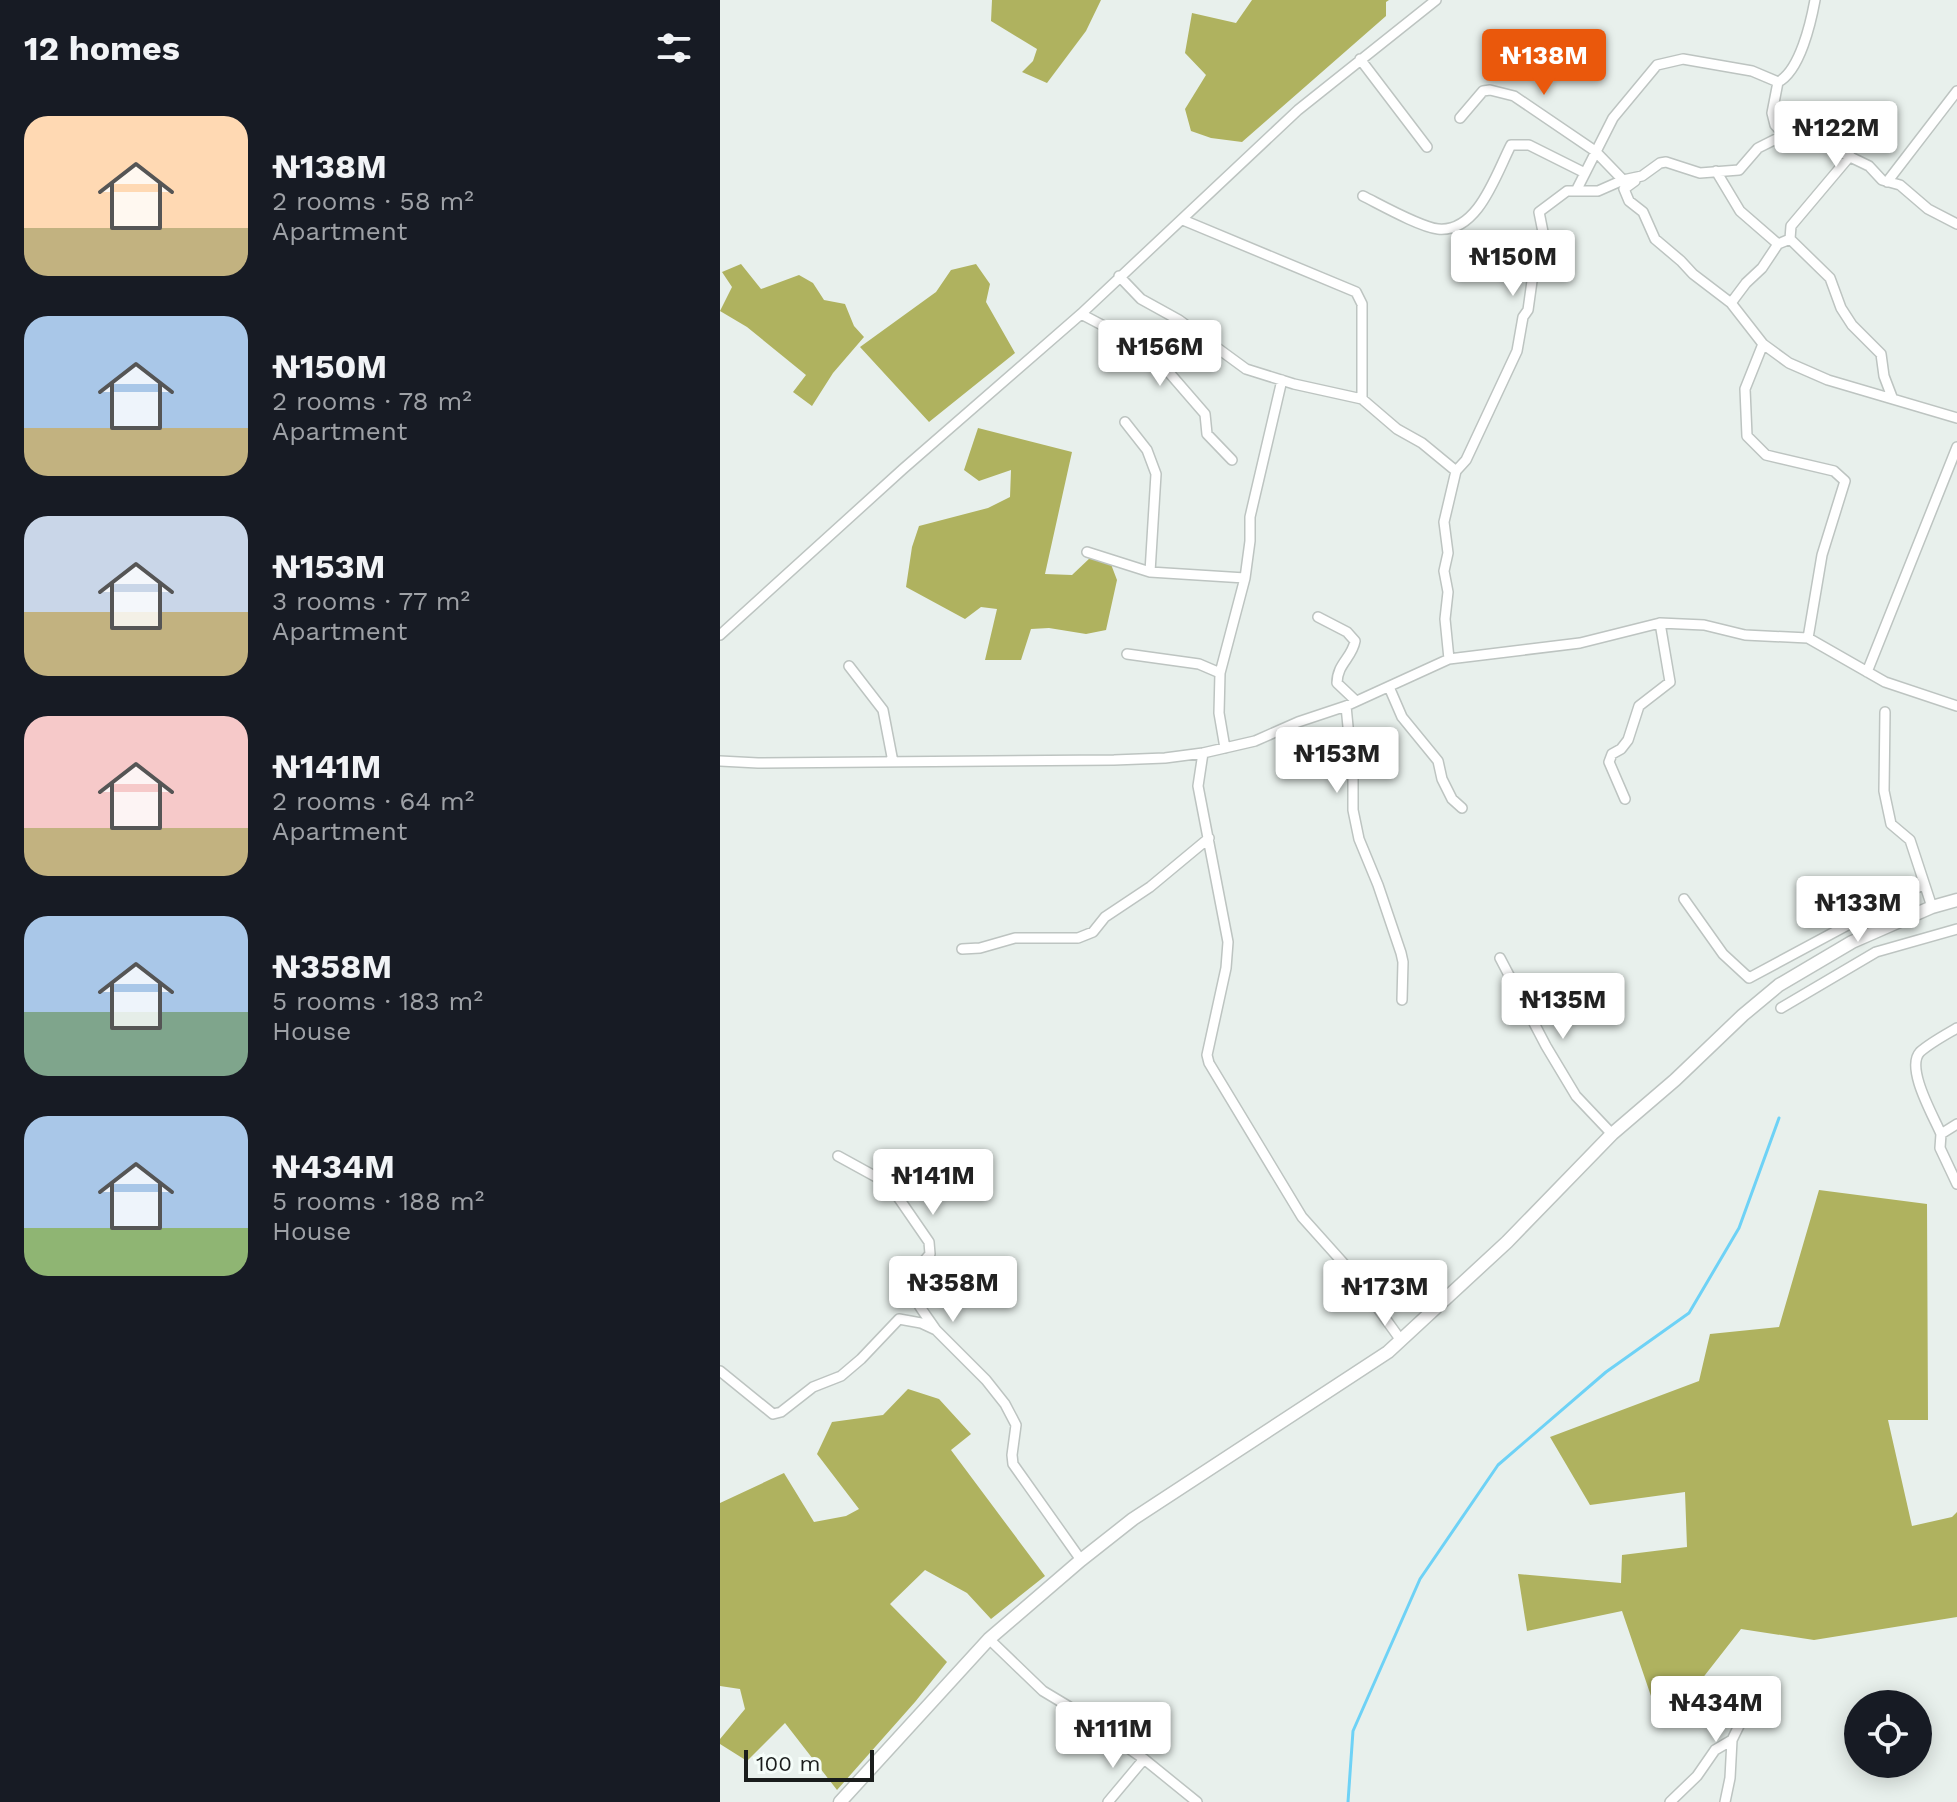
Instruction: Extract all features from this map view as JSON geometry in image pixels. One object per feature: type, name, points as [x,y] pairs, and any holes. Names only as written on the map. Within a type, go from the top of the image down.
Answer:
[{"type":"main road","points":[[840,1802],[989,1639],[1133,1519],[1388,1352],[1507,1242],[1612,1134],[1779,985],[1852,942],[1932,907],[1957,900]]},
{"type":"street","points":[[720,635],[903,469],[1081,314],[1298,110],[1436,0]]},
{"type":"street","points":[[1784,135],[1775,125],[1772,113],[1778,82],[1792,67],[1801,48],[1815,0]]},
{"type":"street","points":[[1360,59],[1427,147]]},
{"type":"street","points":[[1576,191],[1613,118],[1657,65],[1683,59],[1752,71],[1778,82]]},
{"type":"street","points":[[1460,118],[1483,91],[1514,96],[1595,151],[1623,180]]},
{"type":"street","points":[[1887,182],[1957,91]]},
{"type":"street","points":[[1957,224],[1928,209],[1900,185],[1887,182],[1869,166],[1850,156],[1815,140],[1784,135],[1758,148],[1739,170],[1700,173],[1666,162],[1660,163],[1624,189],[1629,201],[1643,212],[1655,239],[1731,303],[1763,344],[1789,363],[1828,380],[1957,418]]},
{"type":"street","points":[[1363,196],[1435,229],[1453,228],[1468,220],[1511,145],[1529,145],[1585,173]]},
{"type":"street","points":[[1790,239],[1791,226],[1850,156]]},
{"type":"street","points":[[1716,171],[1740,211],[1778,244]]},
{"type":"street","points":[[1449,659],[1445,619],[1448,592],[1444,571],[1448,553],[1444,522],[1456,471],[1466,460],[1479,426],[1492,406],[1517,351],[1516,345],[1528,310],[1533,274],[1546,247],[1539,212],[1561,193],[1598,191],[1642,176]]},
{"type":"street","points":[[1183,220],[1356,292],[1362,304],[1362,399]]},
{"type":"street","points":[[1731,303],[1762,268],[1778,244],[1790,239]]},
{"type":"street","points":[[1790,239],[1830,278],[1841,308],[1852,325],[1881,354],[1884,376],[1892,397]]},
{"type":"street","points":[[1119,276],[1141,299],[1179,320],[1246,369],[1362,399],[1397,429],[1422,443],[1456,471]]},
{"type":"street","points":[[1081,314],[1121,335],[1166,369],[1205,414],[1207,434],[1232,460]]},
{"type":"street","points":[[1763,344],[1745,389],[1747,436],[1766,455],[1834,471],[1845,481],[1822,555],[1808,638]]},
{"type":"street","points":[[1225,748],[1219,713],[1220,673],[1245,578],[1250,517],[1282,380]]},
{"type":"street","points":[[1125,422],[1147,450],[1156,474],[1150,572]]},
{"type":"street","points":[[1867,672],[1957,447]]},
{"type":"street","points":[[1087,552],[1150,572],[1245,578]]},
{"type":"street","points":[[1318,617],[1347,632],[1355,641],[1353,651],[1337,674],[1337,683],[1351,704],[1353,810],[1362,850],[1373,870],[1401,953],[1402,1000]]},
{"type":"street","points":[[1625,799],[1609,762],[1612,754],[1628,740],[1639,706],[1670,682],[1660,623]]},
{"type":"street","points":[[720,761],[1114,760],[1203,753],[1255,741],[1351,704],[1449,659],[1580,643],[1660,623],[1704,625],[1745,635],[1808,638],[1885,682],[1957,706]]},
{"type":"street","points":[[1127,654],[1199,664],[1220,673]]},
{"type":"street","points":[[849,666],[883,710],[893,762]]},
{"type":"street","points":[[1389,687],[1402,717],[1438,761],[1442,779],[1452,799],[1462,808]]},
{"type":"street","points":[[1885,712],[1884,791],[1891,824],[1910,840],[1932,907]]},
{"type":"street","points":[[1203,753],[1198,786],[1228,942],[1226,968],[1207,1055],[1209,1063],[1302,1217],[1354,1275],[1400,1339]]},
{"type":"street","points":[[962,949],[980,948],[1015,938],[1078,938],[1093,932],[1105,917],[1150,887],[1209,838]]},
{"type":"street","points":[[1684,899],[1723,954],[1749,978],[1924,884]]},
{"type":"street","points":[[1781,1008],[1876,952],[1957,929]]},
{"type":"street","points":[[1500,958],[1576,1096],[1612,1134]]},
{"type":"street","points":[[1957,1028],[1918,1054],[1915,1065],[1941,1134],[1940,1148],[1957,1184]]},
{"type":"street","points":[[1941,1134],[1957,1124]]},
{"type":"street","points":[[838,1156],[889,1184],[929,1242],[930,1254],[914,1272],[914,1297],[936,1330],[986,1380],[1005,1404],[1016,1425],[1013,1464],[1081,1560]]},
{"type":"street","points":[[720,1371],[773,1414],[781,1412],[813,1387],[841,1376],[899,1319],[921,1323],[936,1330]]},
{"type":"street","points":[[989,1639],[1043,1691],[1144,1759],[1197,1802]]},
{"type":"street","points":[[1725,1802],[1732,1740],[1751,1701]]},
{"type":"street","points":[[1670,1802],[1697,1776],[1715,1750],[1732,1740]]},
{"type":"street","points":[[1108,1802],[1144,1759]]},
{"type":"green space","points":[[992,0],[1101,0],[1086,31],[1047,83],[1022,72],[1033,61],[1037,49],[991,21]]},
{"type":"green space","points":[[1252,0],[1389,0],[1386,2],[1386,16],[1242,142],[1211,138],[1191,131],[1185,109],[1206,75],[1185,53],[1192,13],[1236,23]]},
{"type":"green space","points":[[741,264],[761,289],[799,275],[813,283],[824,300],[845,304],[854,326],[864,337],[833,373],[812,406],[793,392],[806,375],[747,327],[720,311],[732,287],[722,272]]},
{"type":"green space","points":[[976,264],[990,284],[986,302],[1015,353],[929,422],[860,347],[936,292],[951,270]]},
{"type":"green space","points":[[978,428],[1072,452],[1045,574],[1072,575],[1091,557],[1109,559],[1117,580],[1106,630],[1086,634],[1049,628],[1031,629],[1021,660],[985,660],[997,609],[981,607],[965,619],[906,587],[912,547],[919,526],[988,508],[1010,497],[1011,470],[979,481],[964,470]]},
{"type":"green space","points":[[1819,1190],[1927,1204],[1928,1420],[1888,1420],[1912,1526],[1952,1517],[1957,1512],[1957,1617],[1814,1640],[1741,1629],[1680,1707],[1652,1699],[1622,1611],[1527,1631],[1518,1574],[1621,1583],[1622,1555],[1687,1547],[1685,1492],[1590,1505],[1550,1437],[1699,1381],[1710,1334],[1779,1327]]},
{"type":"green space","points":[[908,1389],[939,1399],[971,1434],[951,1450],[1045,1576],[991,1619],[967,1593],[925,1570],[890,1604],[947,1662],[837,1790],[785,1723],[747,1761],[720,1744],[720,1739],[745,1709],[740,1689],[720,1686],[720,1503],[784,1473],[814,1522],[846,1516],[859,1509],[817,1454],[832,1422],[883,1415]]},
{"type":"waterway","points":[[1348,1802],[1353,1731],[1420,1579],[1498,1465],[1606,1372],[1689,1313],[1739,1228],[1779,1118]]}]
